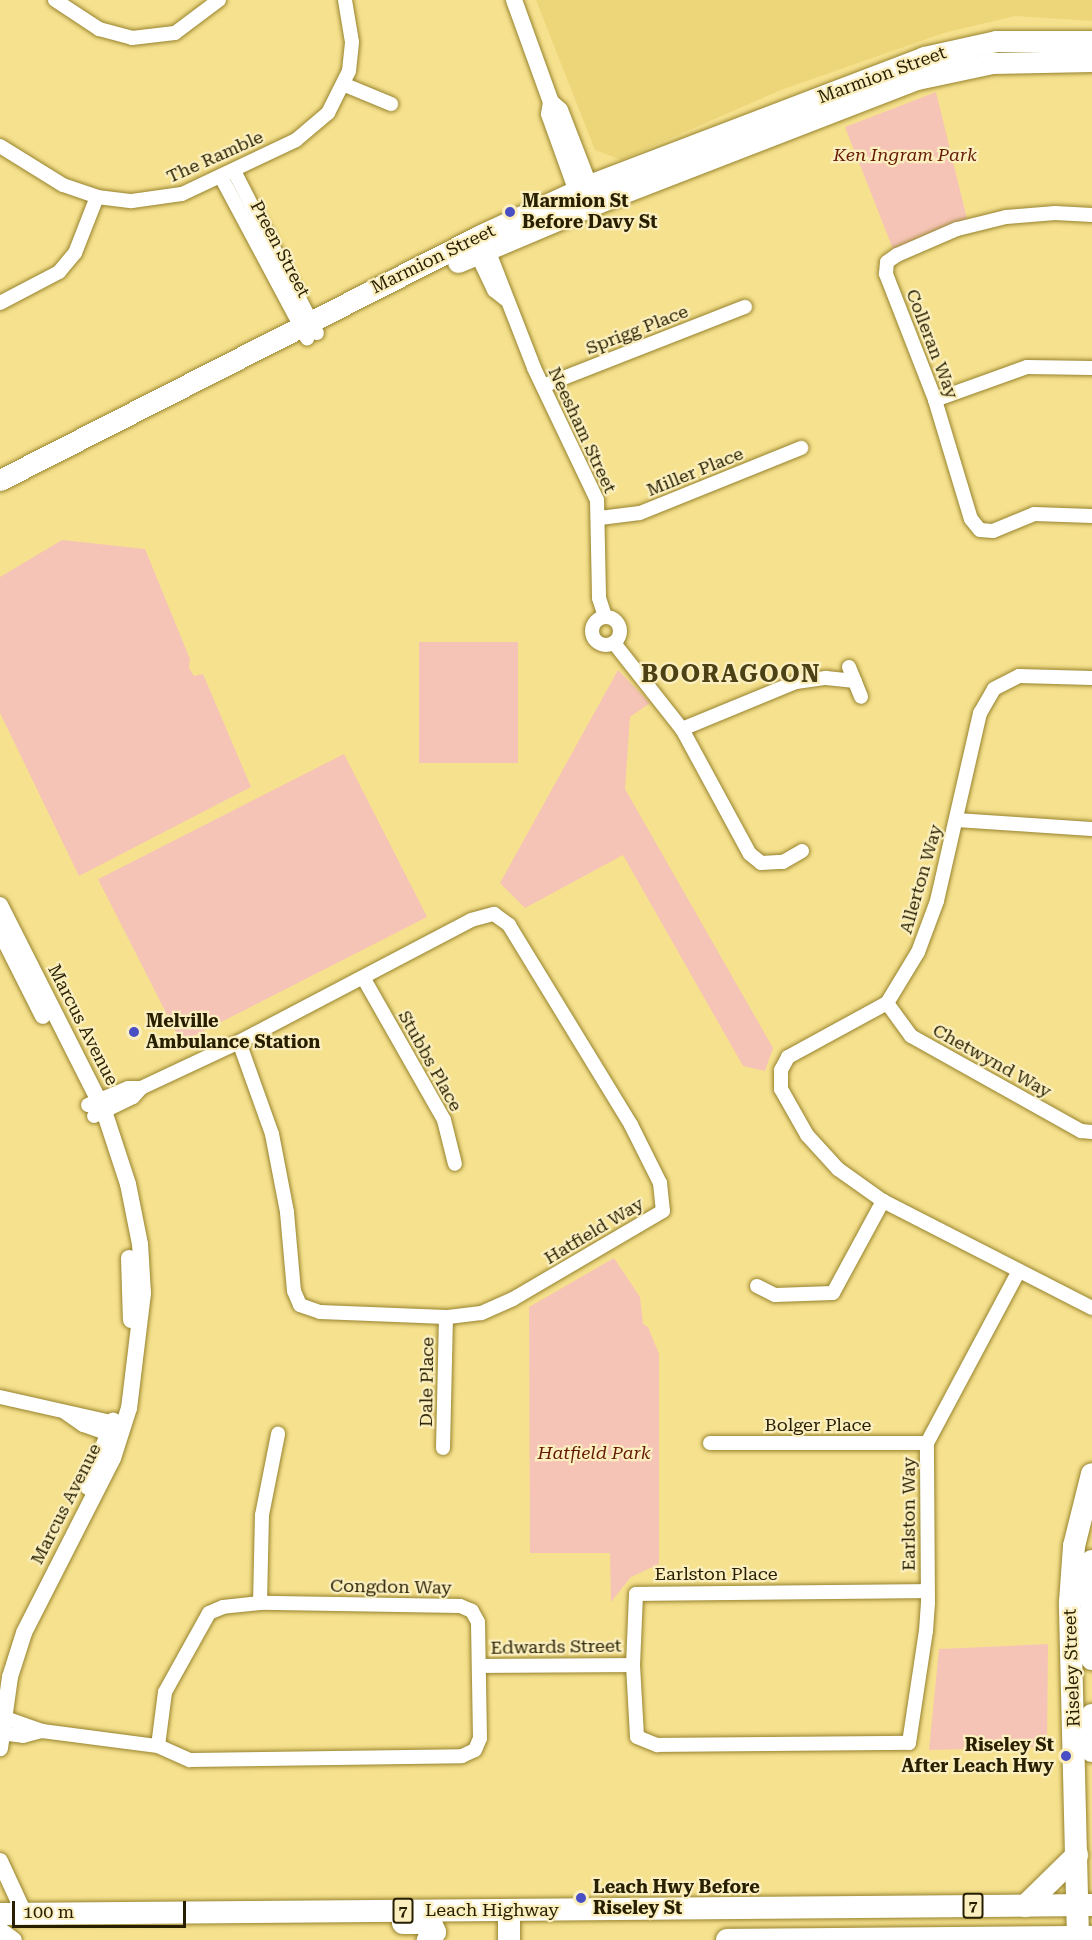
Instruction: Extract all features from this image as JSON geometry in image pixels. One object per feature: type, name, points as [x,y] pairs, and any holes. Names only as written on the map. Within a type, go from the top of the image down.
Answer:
[{"type":"highway","name":"Riseley Street","points":[[1085,1937],[1085,1905],[1077,1855],[1070,1602],[1074,1546],[1092,1474]]},
{"type":"highway","name":"Riseley Street","points":[[1092,1562],[1092,1659]]},
{"type":"highway","name":"Riseley Street","points":[[1092,1715],[1092,1751]]},
{"type":"highway","points":[[1025,1906],[1077,1855]]},
{"type":"highway","name":"Leach Highway","points":[[0,1914],[1085,1905]]},
{"type":"highway","points":[[509,1910],[509,1940]]},
{"type":"highway","points":[[296,1911],[318,1922],[431,1923],[435,1932],[428,1940]]},
{"type":"highway","name":"7","points":[[727,1940],[1085,1937]]},
{"type":"main road","name":"Marmion Street","points":[[0,480],[309,330],[479,244],[586,197],[933,54],[996,41],[1092,41]]},
{"type":"main road","name":"Marmion Street","points":[[586,197],[917,79],[992,63],[1092,61]]},
{"type":"main road","name":"Marmion Street","points":[[0,496],[309,330]]},
{"type":"street","points":[[55,0],[99,28],[132,38],[175,33],[210,3]]},
{"type":"street","name":"The Ramble","points":[[0,146],[63,185],[97,197],[132,201],[167,198],[227,174],[308,132],[328,112],[345,85],[352,42],[345,0]]},
{"type":"street","points":[[514,0],[551,102],[549,114],[586,197]]},
{"type":"street","points":[[345,85],[391,104]]},
{"type":"street","name":"Preen Street","points":[[227,174],[309,330]]},
{"type":"street","points":[[0,303],[59,273],[75,253],[97,197]]},
{"type":"street","name":"Colleran Way","points":[[1092,215],[1055,213],[1006,217],[957,229],[887,262],[886,274],[935,400],[971,519],[980,530],[993,531],[1034,514],[1092,516]]},
{"type":"street","name":"Neesham Street","points":[[479,244],[597,500],[600,518],[599,597],[604,617],[619,626],[614,643]]},
{"type":"street","name":"Sprigg Place","points":[[543,386],[745,307]]},
{"type":"street","points":[[935,400],[1027,368],[1092,368]]},
{"type":"street","name":"Miller Place","points":[[600,518],[640,513],[801,448]]},
{"type":"street","name":"Neesham Street","points":[[604,617],[592,626],[592,637],[600,644],[614,643]]},
{"type":"street","name":"Neesham Street","points":[[614,643],[681,729],[750,854],[761,863],[783,862],[802,851]]},
{"type":"street","points":[[849,668],[861,697]]},
{"type":"street","name":"Allerton Way","points":[[888,1003],[918,952],[937,901],[980,713],[994,689],[1028,675],[1092,678]]},
{"type":"street","points":[[681,729],[796,682],[826,678],[855,681]]},
{"type":"street","points":[[956,820],[1092,829]]},
{"type":"street","name":"Marcus Avenue","points":[[0,905],[96,1108],[119,1187],[129,1247],[132,1327],[116,1430],[87,1512],[24,1633],[10,1677],[1,1729]]},
{"type":"street","name":"Hatfield Way","points":[[96,1108],[128,1088],[141,1088],[239,1042],[364,979],[471,920],[494,914],[509,925],[631,1125],[664,1197],[663,1211],[649,1222],[513,1299],[481,1313],[446,1317],[320,1312],[300,1305],[294,1292],[287,1212],[272,1134],[239,1042]]},
{"type":"street","name":"Marcus Avenue","points":[[0,931],[96,1108]]},
{"type":"street","name":"Stubbs Place","points":[[364,979],[444,1120],[455,1164]]},
{"type":"street","points":[[888,1003],[788,1057],[781,1070],[781,1089],[807,1135],[838,1169],[883,1201],[1092,1308]]},
{"type":"street","name":"Chetwynd Way","points":[[888,1003],[911,1036],[1081,1131],[1092,1132]]},
{"type":"street","points":[[757,1286],[775,1295],[833,1293],[883,1201]]},
{"type":"street","name":"Earlston Way","points":[[909,1743],[926,1631],[927,1443],[1019,1271]]},
{"type":"street","name":"Dale Place","points":[[443,1448],[446,1317]]},
{"type":"street","points":[[0,1397],[66,1413],[83,1425],[116,1430]]},
{"type":"street","name":"Marcus Avenue","points":[[0,1681],[15,1630],[79,1509],[116,1430]]},
{"type":"street","points":[[260,1603],[262,1515],[278,1434]]},
{"type":"street","name":"Bolger Place","points":[[710,1443],[927,1443]]},
{"type":"street","name":"Earlston Place","points":[[909,1743],[648,1744],[637,1737],[634,1730],[633,1665],[636,1594],[927,1591]]},
{"type":"street","name":"Congdon Way","points":[[1,1729],[42,1731],[158,1746],[190,1760],[462,1756],[475,1750],[480,1738],[478,1622],[472,1611],[460,1606],[260,1603],[223,1607],[209,1613],[165,1692],[158,1746]]},
{"type":"street","name":"Edwards Street","points":[[480,1666],[633,1665]]},
{"type":"street","points":[[0,1860],[24,1913]]},
{"type":"street","points":[[0,1930],[14,1940]]},
{"type":"shaded area","points":[[536,0],[1092,0],[1092,21],[1015,16],[944,33],[781,90],[621,160],[595,150]]},
{"type":"green space","name":"Ken Ingram Park","points":[[936,92],[967,219],[893,249],[845,127]]},
{"type":"green space","points":[[62,540],[145,549],[190,659],[189,668],[194,676],[203,674],[251,787],[79,876],[0,713],[0,577]]},
{"type":"green space","points":[[419,642],[518,642],[518,763],[419,763]]},
{"type":"green space","points":[[618,670],[650,703],[630,717],[625,789],[773,1048],[765,1071],[743,1066],[623,855],[525,908],[500,883]]},
{"type":"green space","points":[[344,754],[427,917],[181,1042],[98,879]]},
{"type":"green space","name":"Hatfield Park","points":[[614,1258],[640,1297],[643,1324],[648,1327],[659,1354],[659,1564],[631,1577],[611,1602],[610,1553],[530,1553],[529,1307]]},
{"type":"green space","points":[[1048,1644],[1047,1747],[929,1750],[939,1649]]},
{"type":"place","name":"Marmion St Before Davy St","points":[[510,212]]},
{"type":"place","name":"Melville Ambulance Station","points":[[134,1032]]},
{"type":"place","name":"Riseley St After Leach Hwy","points":[[1066,1756]]},
{"type":"place","name":"Leach Hwy Before Riseley St","points":[[581,1898]]},
{"type":"district","name":"BOORAGOON","points":[[731,675]]}]
